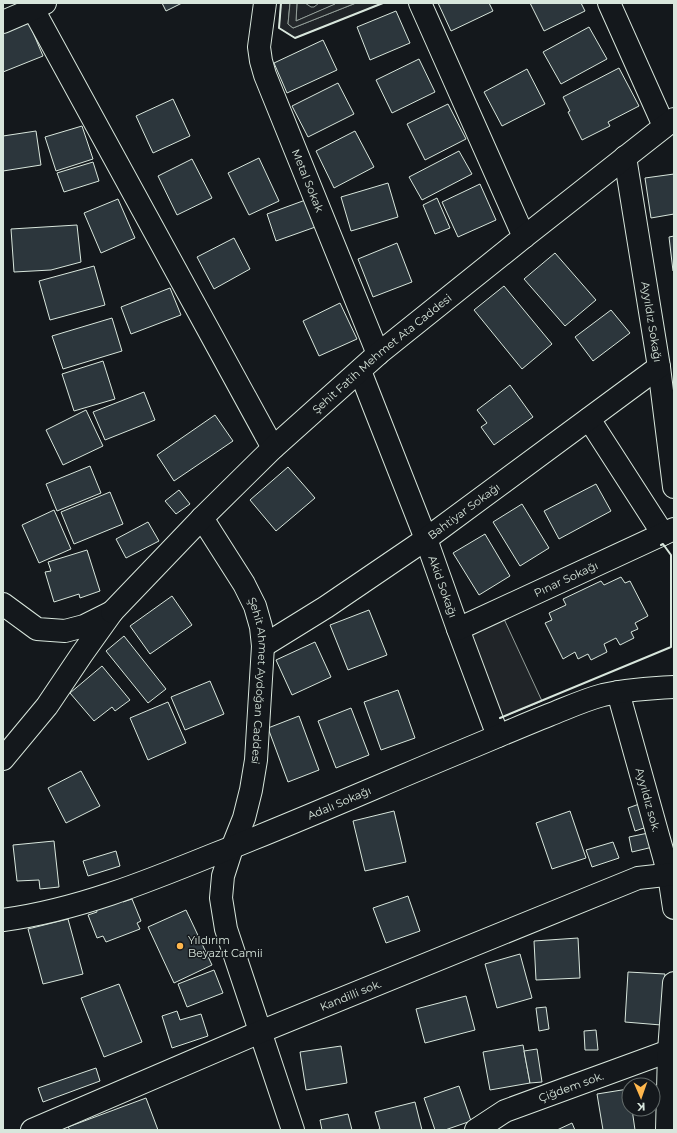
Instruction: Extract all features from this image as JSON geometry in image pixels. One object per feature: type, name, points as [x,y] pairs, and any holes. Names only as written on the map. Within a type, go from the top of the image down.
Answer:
[{"type":"street","name":"Metal Sokak","points":[[265,3],[259,47],[261,61],[378,354]]},
{"type":"street","points":[[420,3],[524,237]]},
{"type":"street","points":[[609,3],[669,123]]},
{"type":"street","points":[[3,22],[39,6],[273,448]]},
{"type":"street","name":"Şehit Fatih Mehmet Ata Caddesi","points":[[3,759],[47,706],[112,612],[202,518],[273,448],[378,354],[669,123]]},
{"type":"street","name":"Ayyıldız Sokağı","points":[[625,157],[659,367],[674,486]]},
{"type":"street","name":"Bahtiyar Sokağı","points":[[263,646],[326,607],[426,539],[659,367]]},
{"type":"street","name":"Akid Sokağı","points":[[360,371],[426,539],[498,736]]},
{"type":"street","points":[[589,419],[668,531]]},
{"type":"street","name":"Şehit Ahmet Aydoğan Caddesi","points":[[202,518],[244,584],[255,606],[261,627],[263,646],[256,760],[244,818],[223,876],[221,898],[226,929],[293,1130]]},
{"type":"street","name":"Pınar Sokağı","points":[[458,629],[668,531]]},
{"type":"street","name":"Şehit Fatih Mehmet Ata Caddesi","points":[[3,604],[37,628],[65,631],[84,626],[112,612]]},
{"type":"street","name":"Adalı Sokağı","points":[[3,920],[49,912],[114,894],[232,848],[587,700],[618,692],[674,687]]},
{"type":"street","name":"Ayyıldız sok.","points":[[618,692],[671,875],[674,908]]},
{"type":"street","name":"Kandilli sok.","points":[[32,1130],[260,1032],[638,878],[671,875]]},
{"type":"street","points":[[667,1130],[671,1108],[669,1052],[674,984]]},
{"type":"street","name":"Çiğdem sok.","points":[[476,1130],[505,1111],[669,1052]]},
{"type":"shaded area","points":[[281,3],[290,3],[288,24],[293,28],[356,3],[383,3],[295,38],[279,28]]},
{"type":"shaded area","points":[[290,3],[297,3],[296,21],[335,3],[356,3],[293,28],[288,24]]},
{"type":"shaded area","points":[[297,3],[305,3],[311,7],[314,7],[319,3],[336,4],[296,21]]},
{"type":"shaded area","points":[[504,619],[542,701],[500,718],[471,635]]},
{"type":"building","points":[[162,3],[182,3],[166,11]]},
{"type":"building","points":[[438,3],[489,3],[493,11],[451,31]]},
{"type":"building","points":[[530,3],[581,3],[585,11],[544,31]]},
{"type":"building","points":[[396,11],[410,43],[370,60],[357,27]]},
{"type":"building","points":[[29,23],[43,56],[3,72],[3,33]]},
{"type":"building","points":[[589,27],[607,59],[561,84],[543,52]]},
{"type":"building","points":[[323,40],[337,70],[287,93],[274,63]]},
{"type":"building","points":[[419,59],[435,92],[392,113],[376,80]]},
{"type":"building","points":[[619,68],[639,106],[608,122],[610,126],[582,140],[568,112],[570,111],[563,97]]},
{"type":"building","points":[[527,69],[545,104],[502,126],[484,92]]},
{"type":"building","points":[[338,83],[354,114],[308,137],[292,106]]},
{"type":"building","points":[[173,99],[190,136],[153,153],[136,116]]},
{"type":"building","points":[[448,104],[466,139],[425,160],[407,124]]},
{"type":"building","points":[[82,126],[93,159],[56,171],[45,137]]},
{"type":"building","points":[[36,131],[41,165],[3,171],[3,136]]},
{"type":"building","points":[[355,131],[374,167],[334,188],[316,151]]},
{"type":"building","points":[[459,151],[472,174],[422,200],[409,177]]},
{"type":"building","points":[[259,158],[279,201],[249,215],[228,173]]},
{"type":"building","points":[[192,159],[212,198],[177,215],[158,176]]},
{"type":"building","points":[[93,162],[99,181],[64,192],[57,173]]},
{"type":"building","points":[[674,174],[674,214],[651,218],[645,178]]},
{"type":"building","points":[[388,183],[398,217],[351,231],[341,197]]},
{"type":"building","points":[[480,184],[496,220],[458,237],[442,202]]},
{"type":"building","points":[[311,198],[321,225],[276,241],[267,214]]},
{"type":"building","points":[[437,198],[450,228],[435,234],[423,205]]},
{"type":"building","points":[[118,199],[135,238],[101,253],[84,213]]},
{"type":"building","points":[[77,225],[81,262],[51,270],[14,272],[11,229]]},
{"type":"building","points":[[674,236],[674,271],[673,271],[669,237]]},
{"type":"building","points":[[234,238],[250,269],[214,289],[197,257]]},
{"type":"building","points":[[397,243],[412,282],[373,297],[358,259]]},
{"type":"building","points":[[555,253],[596,300],[565,326],[524,279]]},
{"type":"building","points":[[94,266],[105,305],[50,320],[39,281]]},
{"type":"building","points":[[504,286],[552,344],[522,369],[474,310]]},
{"type":"building","points":[[170,288],[181,315],[131,334],[121,307]]},
{"type":"building","points":[[340,303],[357,339],[319,356],[303,321]]},
{"type":"building","points":[[611,310],[630,333],[593,361],[575,337]]},
{"type":"building","points":[[112,318],[122,351],[63,369],[52,336]]},
{"type":"building","points":[[103,361],[115,399],[74,411],[62,374]]},
{"type":"building","points":[[510,385],[533,417],[494,445],[481,427],[487,423],[477,410]]},
{"type":"building","points":[[144,392],[155,420],[105,440],[93,412]]},
{"type":"building","points":[[86,410],[103,446],[63,465],[46,430]]},
{"type":"building","points":[[215,415],[233,441],[174,481],[157,455]]},
{"type":"building","points":[[90,466],[101,493],[57,511],[46,484]]},
{"type":"building","points":[[288,467],[315,498],[276,531],[250,500]]},
{"type":"building","points":[[596,484],[611,511],[559,539],[544,511]]},
{"type":"building","points":[[179,490],[190,504],[176,514],[165,501]]},
{"type":"building","points":[[110,492],[123,524],[74,544],[61,512]]},
{"type":"building","points":[[522,504],[549,548],[520,566],[493,522]]},
{"type":"building","points":[[54,510],[71,549],[39,563],[22,525]]},
{"type":"building","points":[[148,522],[159,541],[126,558],[116,539]]},
{"type":"building","points":[[485,534],[510,576],[479,595],[453,553]]},
{"type":"building","points":[[87,550],[100,591],[80,598],[79,594],[54,602],[45,572],[51,571],[48,562]]},
{"type":"building","points":[[621,577],[625,583],[630,581],[648,616],[635,623],[638,629],[631,632],[634,638],[620,645],[616,638],[604,644],[607,652],[591,660],[588,654],[578,659],[575,652],[563,659],[545,623],[552,620],[549,613],[566,605],[563,599],[601,581],[604,585]]},
{"type":"building","points":[[172,596],[192,625],[150,654],[130,626]]},
{"type":"building","points":[[369,610],[387,655],[348,670],[330,625]]},
{"type":"building","points":[[124,636],[166,689],[148,703],[106,651]]},
{"type":"building","points":[[315,642],[331,677],[292,695],[276,660]]},
{"type":"building","points":[[102,666],[130,700],[115,711],[112,707],[94,721],[70,693]]},
{"type":"building","points":[[210,681],[224,714],[185,730],[171,697]]},
{"type":"building","points":[[398,690],[415,738],[381,750],[364,702]]},
{"type":"building","points":[[168,702],[186,743],[148,760],[130,718]]},
{"type":"building","points":[[351,708],[369,755],[336,768],[318,721]]},
{"type":"building","points":[[299,716],[319,770],[288,782],[268,728]]},
{"type":"building","points":[[81,771],[100,806],[66,823],[48,788]]},
{"type":"building","points":[[642,803],[650,826],[635,831],[628,808]]},
{"type":"building","points":[[394,811],[406,862],[365,871],[353,821]]},
{"type":"building","points":[[570,811],[586,858],[552,869],[536,823]]},
{"type":"building","points":[[653,832],[657,846],[632,852],[629,837]]},
{"type":"building","points":[[54,841],[59,887],[40,889],[39,880],[17,881],[13,845]]},
{"type":"building","points":[[613,842],[619,858],[592,867],[586,850]]},
{"type":"building","points":[[116,851],[120,866],[88,876],[83,861]]},
{"type":"building","points":[[408,896],[420,931],[386,943],[373,908]]},
{"type":"building","points":[[121,898],[123,902],[132,899],[141,921],[137,923],[140,929],[106,942],[103,936],[97,938],[88,915],[97,912],[96,908]]},
{"type":"building","name":"Yıldırım Beyazıt Camii","points":[[186,910],[212,965],[174,983],[148,927]]},
{"type":"building","points":[[68,919],[83,974],[43,984],[28,929]]},
{"type":"building","points":[[578,938],[580,978],[536,980],[534,941]]},
{"type":"building","points":[[520,954],[532,998],[497,1008],[485,964]]},
{"type":"building","points":[[214,970],[223,993],[187,1007],[178,984]]},
{"type":"building","points":[[628,972],[665,974],[661,1025],[625,1022]]},
{"type":"building","points":[[119,984],[142,1042],[104,1057],[81,998]]},
{"type":"building","points":[[466,996],[475,1030],[425,1043],[416,1009]]},
{"type":"building","points":[[546,1007],[549,1029],[539,1031],[536,1008]]},
{"type":"building","points":[[177,1011],[180,1020],[201,1014],[208,1036],[172,1048],[162,1016]]},
{"type":"building","points":[[596,1030],[598,1050],[585,1050],[584,1031]]},
{"type":"building","points":[[523,1045],[530,1083],[490,1090],[483,1052]]},
{"type":"building","points":[[341,1046],[347,1083],[306,1090],[300,1052]]},
{"type":"building","points":[[537,1049],[542,1082],[530,1083],[524,1051]]},
{"type":"building","points":[[96,1068],[100,1081],[43,1102],[38,1088]]},
{"type":"building","points":[[459,1086],[471,1121],[445,1130],[435,1130],[424,1098]]},
{"type":"building","points":[[621,1090],[621,1117],[633,1117],[635,1130],[603,1130],[597,1094]]},
{"type":"building","points":[[146,1098],[158,1130],[70,1130],[68,1127]]},
{"type":"building","points":[[415,1102],[422,1130],[375,1130],[380,1129],[375,1112]]},
{"type":"building","points":[[348,1114],[352,1130],[322,1130],[320,1120]]},
{"type":"building","points":[[572,1123],[575,1130],[557,1130]]},
{"type":"wall","points":[[281,3],[279,28],[295,38],[383,3]]},
{"type":"wall","points":[[500,718],[671,647],[671,555],[663,544],[661,545]]},
{"type":"place","name":"Yıldırım Beyazıt Camii","points":[[180,946]]}]
